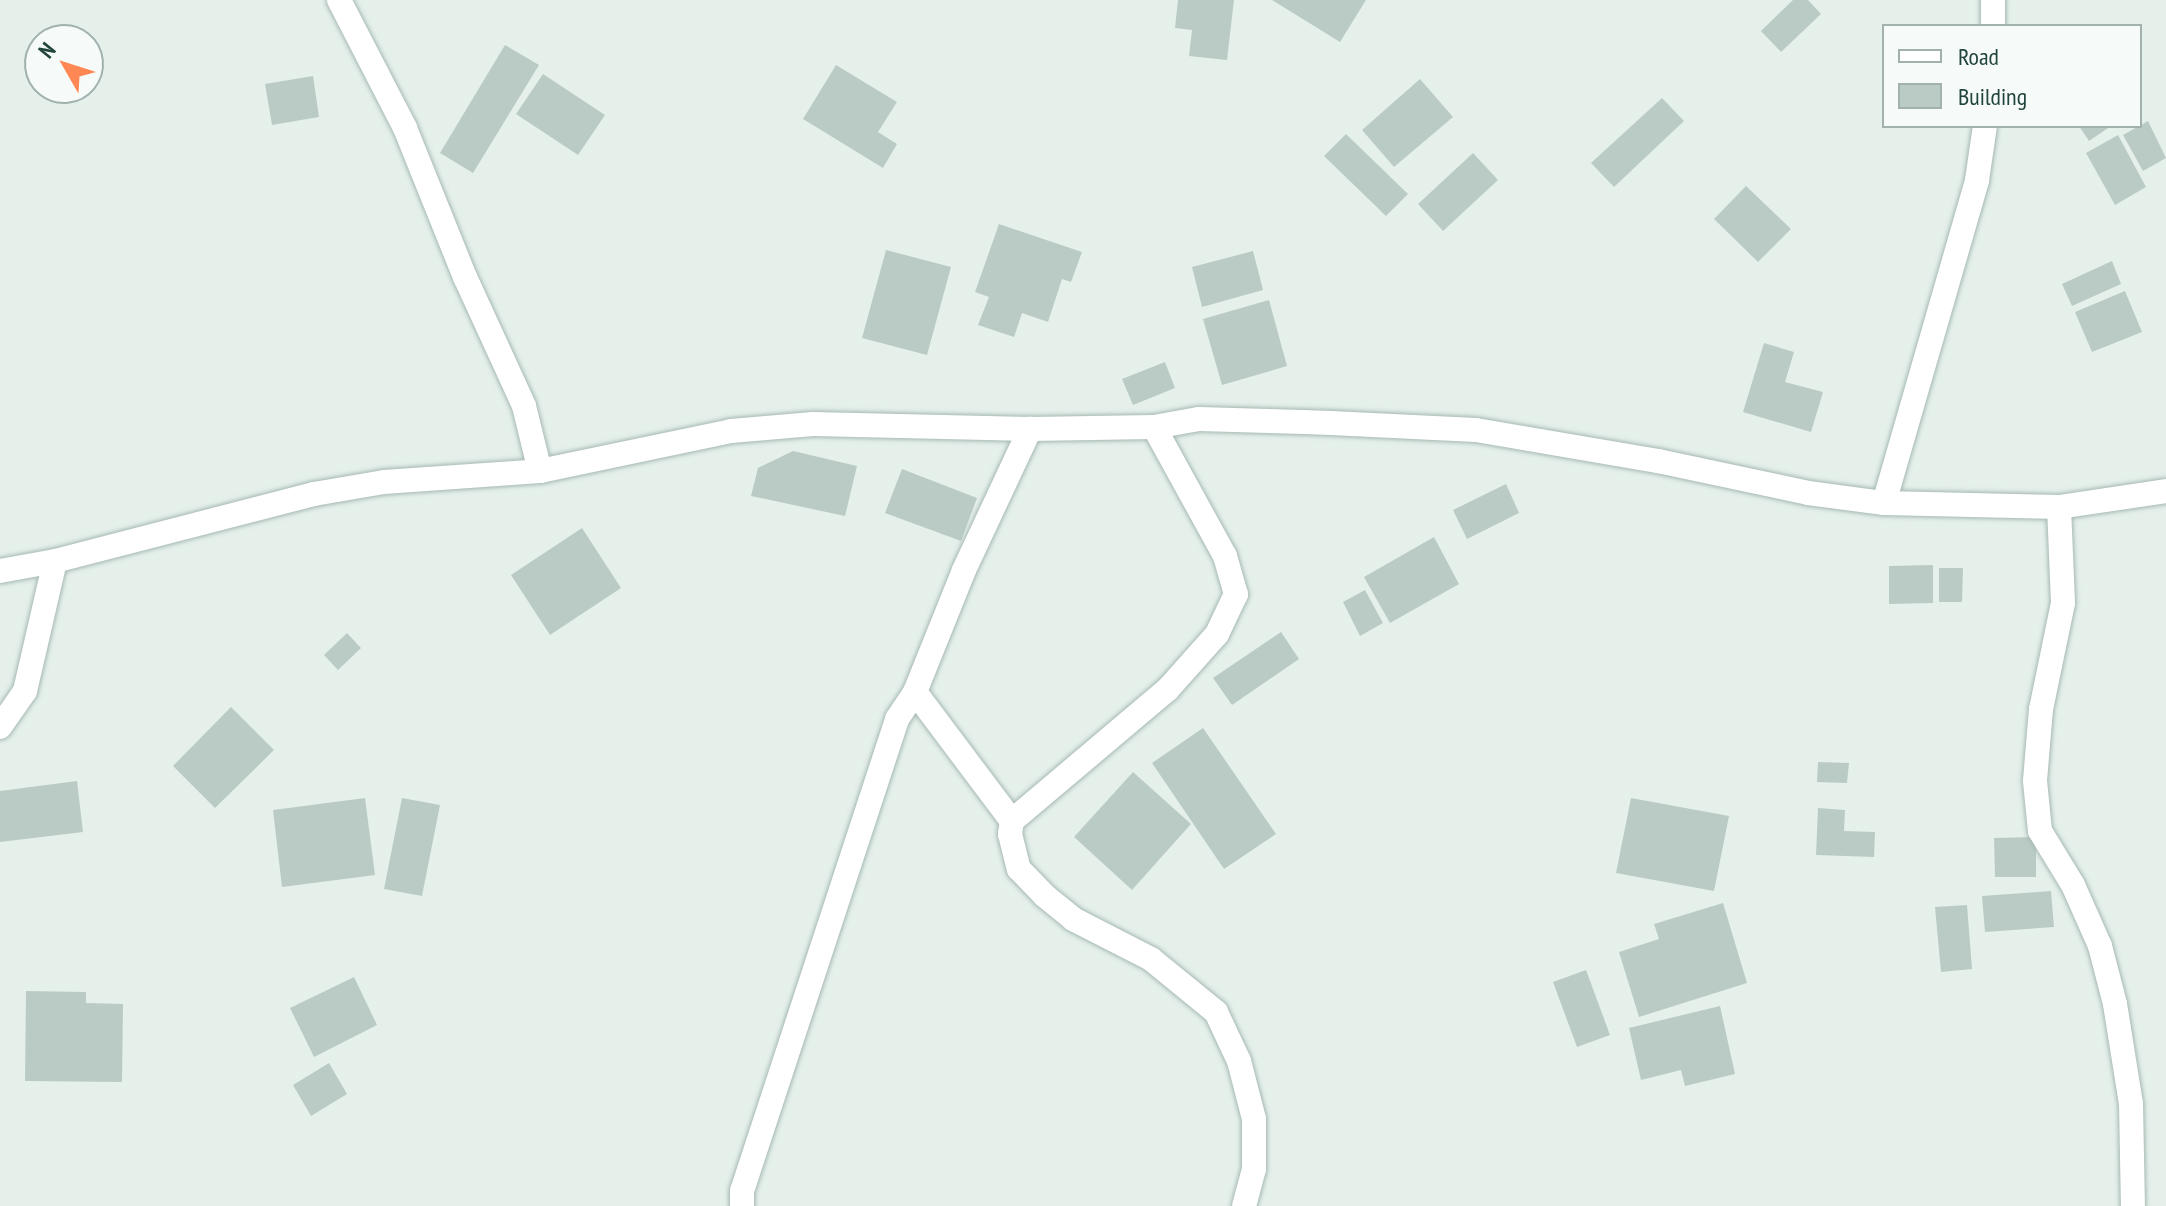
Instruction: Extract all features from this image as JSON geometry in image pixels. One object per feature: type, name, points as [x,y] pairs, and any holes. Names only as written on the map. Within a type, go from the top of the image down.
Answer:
[{"type":"street","points":[[339,0],[405,128],[465,277],[524,406],[540,471]]},
{"type":"street","points":[[1993,0],[1993,24]]},
{"type":"street","points":[[1884,503],[1977,180],[1985,128]]},
{"type":"street","points":[[0,571],[55,561],[314,494],[384,482],[540,471],[731,431],[813,424],[1030,429],[1154,427],[1199,419],[1476,430],[1658,461],[1808,493],[1884,503],[2059,507],[2166,491]]},
{"type":"street","points":[[1154,427],[1225,556],[1236,594],[1217,634],[1168,689],[1012,821],[1010,834],[1019,869],[1045,896],[1073,919],[1151,959],[1216,1012],[1239,1061],[1254,1119],[1254,1169],[1244,1206]]},
{"type":"street","points":[[742,1206],[742,1191],[897,719],[915,692],[964,570],[1030,429]]},
{"type":"street","points":[[2059,507],[2063,603],[2041,709],[2035,781],[2040,831],[2073,885],[2100,946],[2115,1004],[2131,1104],[2133,1206]]},
{"type":"street","points":[[0,727],[25,691],[55,561]]},
{"type":"street","points":[[915,692],[1012,821]]},
{"type":"building","points":[[1178,0],[1234,0],[1227,60],[1189,56],[1192,30],[1175,28]]},
{"type":"building","points":[[1272,0],[1366,0],[1340,42]]},
{"type":"building","points":[[1793,0],[1808,0],[1821,14],[1781,52],[1761,31]]},
{"type":"building","points":[[505,45],[539,65],[473,173],[440,153]]},
{"type":"building","points":[[836,65],[897,102],[878,132],[897,144],[883,168],[803,119]]},
{"type":"building","points":[[543,74],[605,115],[578,155],[516,114]]},
{"type":"building","points":[[313,76],[319,117],[272,125],[265,84]]},
{"type":"building","points":[[1420,79],[1453,117],[1394,167],[1362,130]]},
{"type":"building","points":[[1662,98],[1684,121],[1614,187],[1591,163]]},
{"type":"building","points":[[2148,121],[2166,158],[2143,171],[2123,135],[2142,128]]},
{"type":"building","points":[[2080,128],[2108,128],[2089,141]]},
{"type":"building","points":[[1346,134],[1408,194],[1386,216],[1324,156]]},
{"type":"building","points":[[2118,135],[2146,187],[2115,205],[2086,153]]},
{"type":"building","points":[[1473,153],[1498,180],[1443,231],[1418,204]]},
{"type":"building","points":[[1746,186],[1791,229],[1758,262],[1714,219]]},
{"type":"building","points":[[999,224],[1082,252],[1071,282],[1062,279],[1048,322],[1022,313],[1014,337],[978,325],[989,297],[975,292]]},
{"type":"building","points":[[886,250],[951,267],[927,355],[862,338]]},
{"type":"building","points":[[1253,251],[1263,290],[1202,307],[1192,267]]},
{"type":"building","points":[[2112,261],[2121,284],[2072,306],[2062,284]]},
{"type":"building","points":[[2125,291],[2142,332],[2092,352],[2075,312]]},
{"type":"building","points":[[1269,300],[1287,366],[1222,385],[1203,319]]},
{"type":"building","points":[[1764,343],[1794,352],[1785,382],[1823,392],[1811,432],[1743,412]]},
{"type":"building","points":[[1165,362],[1175,388],[1133,405],[1122,379]]},
{"type":"building","points":[[793,451],[857,466],[845,516],[751,496],[758,468]]},
{"type":"building","points":[[902,469],[977,498],[961,541],[885,513]]},
{"type":"building","points":[[1506,484],[1519,513],[1467,539],[1453,510]]},
{"type":"building","points":[[582,528],[621,588],[550,635],[511,575]]},
{"type":"building","points":[[1434,537],[1459,584],[1390,623],[1364,577]]},
{"type":"building","points":[[1933,565],[1933,603],[1889,604],[1889,566]]},
{"type":"building","points":[[1939,568],[1963,568],[1962,602],[1939,602]]},
{"type":"building","points":[[1365,590],[1383,623],[1360,636],[1343,602]]},
{"type":"building","points":[[1281,632],[1299,659],[1232,705],[1213,678]]},
{"type":"building","points":[[347,633],[361,648],[338,670],[324,655]]},
{"type":"building","points":[[231,707],[274,750],[215,808],[173,766]]},
{"type":"building","points":[[1203,728],[1276,834],[1224,869],[1152,763]]},
{"type":"building","points":[[1818,762],[1849,763],[1847,783],[1817,782]]},
{"type":"building","points":[[1133,772],[1191,824],[1132,890],[1074,837]]},
{"type":"building","points":[[77,781],[83,832],[0,842],[0,791]]},
{"type":"building","points":[[365,798],[375,875],[282,887],[273,810]]},
{"type":"building","points":[[402,798],[440,805],[422,896],[384,889]]},
{"type":"building","points":[[1631,798],[1729,816],[1714,891],[1616,873]]},
{"type":"building","points":[[1818,808],[1845,810],[1844,831],[1875,832],[1874,857],[1816,855]]},
{"type":"building","points":[[2036,837],[2036,877],[1995,877],[1994,838]]},
{"type":"building","points":[[2051,891],[2054,927],[1985,932],[1982,896]]},
{"type":"building","points":[[1723,903],[1747,983],[1639,1017],[1619,952],[1659,939],[1654,924]]},
{"type":"building","points":[[1967,905],[1972,969],[1941,972],[1935,907]]},
{"type":"building","points":[[1586,970],[1610,1035],[1577,1047],[1553,982]]},
{"type":"building","points":[[354,977],[377,1025],[314,1057],[290,1008]]},
{"type":"building","points":[[26,991],[86,992],[86,1003],[123,1004],[122,1082],[25,1081]]},
{"type":"building","points":[[1720,1006],[1735,1074],[1685,1086],[1681,1070],[1641,1080],[1629,1028]]},
{"type":"building","points":[[329,1063],[347,1094],[311,1116],[293,1085]]}]
